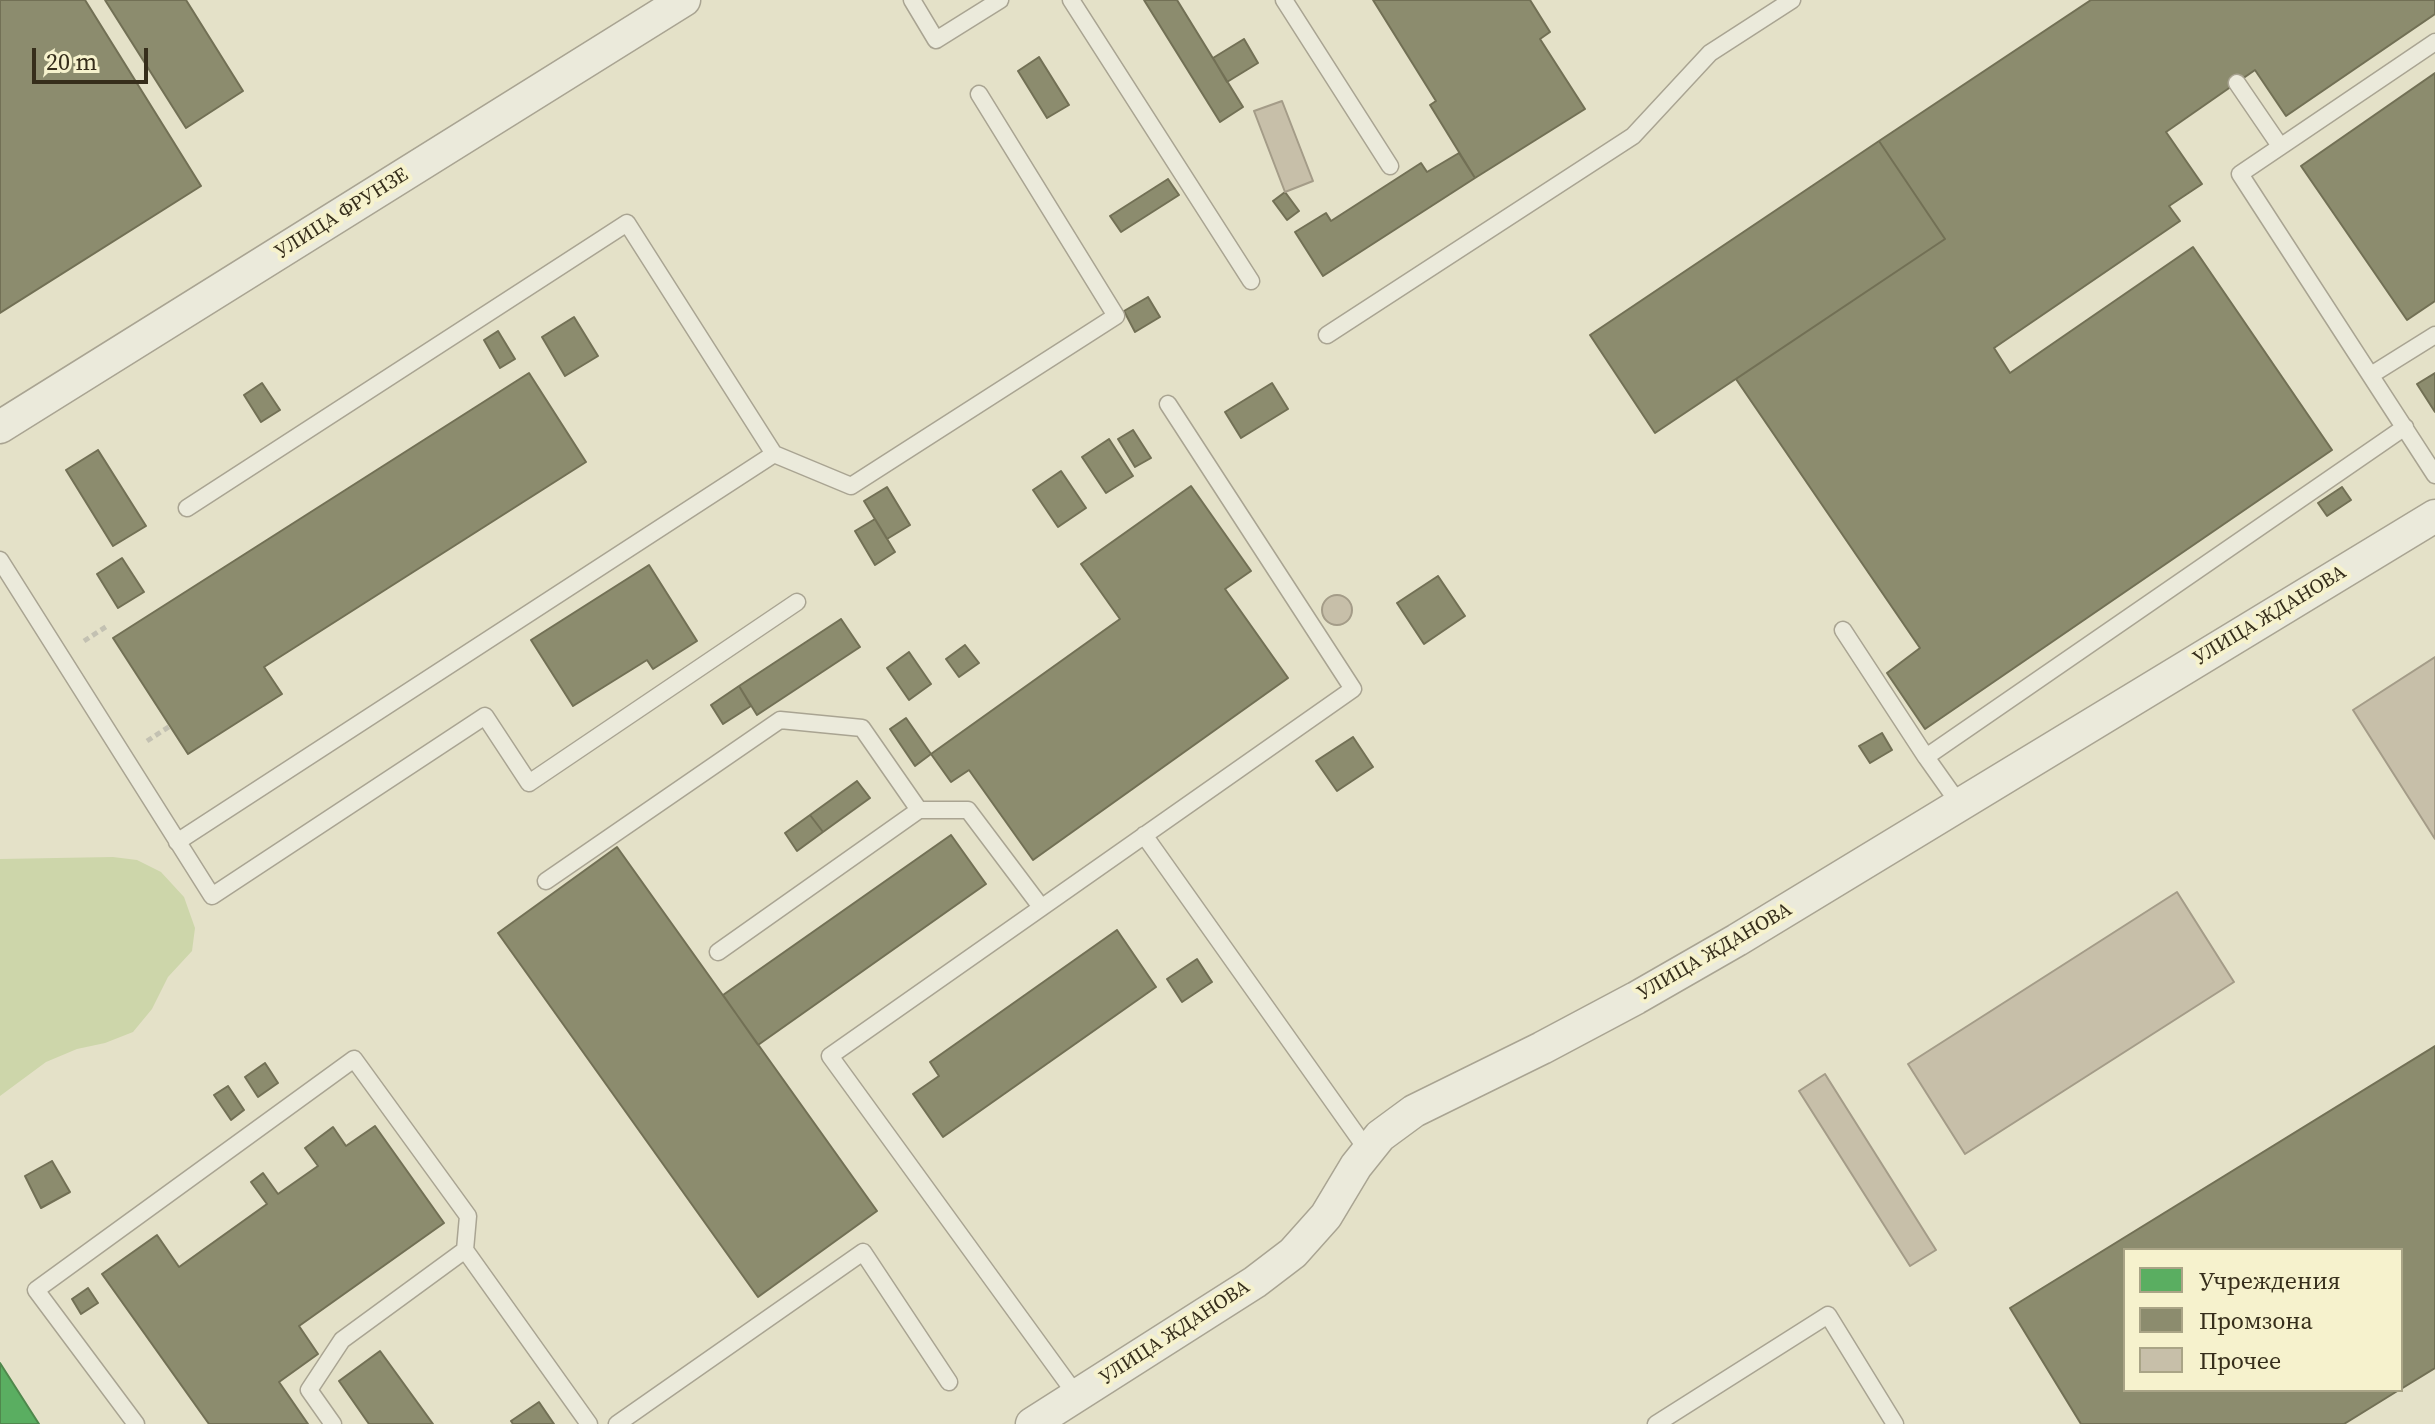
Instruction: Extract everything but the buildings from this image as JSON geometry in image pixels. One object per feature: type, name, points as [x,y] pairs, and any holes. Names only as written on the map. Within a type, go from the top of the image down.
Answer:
[{"type":"street","name":"УЛИЦА ФРУНЗЕ","points":[[0,427],[684,0]]},
{"type":"street","name":"УЛИЦА ЖДАНОВА","points":[[1032,1424],[1255,1282],[1293,1253],[1326,1216],[1356,1166],[1380,1136],[1414,1111],[1636,998],[2435,516]]},
{"type":"lane","points":[[912,0],[936,40],[1000,0]]},
{"type":"lane","points":[[1071,0],[1251,281]]},
{"type":"lane","points":[[1284,0],[1390,166]]},
{"type":"lane","points":[[1327,335],[1633,136],[1710,53],[1792,0]]},
{"type":"lane","points":[[2435,42],[2240,174],[2435,475]]},
{"type":"lane","points":[[2237,83],[2280,146]]},
{"type":"lane","points":[[187,508],[627,223],[774,454],[851,486],[1116,316],[979,94]]},
{"type":"lane","points":[[2371,375],[2435,335]]},
{"type":"lane","points":[[1077,1396],[830,1056],[1353,689],[1168,404]]},
{"type":"lane","points":[[1926,757],[2405,427]]},
{"type":"lane","points":[[177,842],[774,454]]},
{"type":"lane","points":[[0,560],[212,896],[485,716],[529,783],[797,602]]},
{"type":"lane","points":[[1843,630],[1960,805]]},
{"type":"lane","points":[[546,881],[780,720],[862,728],[919,810]]},
{"type":"lane","points":[[718,952],[919,810],[968,810],[1041,907]]},
{"type":"lane","points":[[1144,835],[1368,1151]]},
{"type":"lane","points":[[136,1424],[36,1290],[354,1059],[468,1216],[465,1250],[589,1424]]},
{"type":"lane","points":[[333,1424],[309,1390],[342,1340],[465,1250]]},
{"type":"lane","points":[[617,1424],[863,1252],[949,1382]]},
{"type":"lane","points":[[1656,1424],[1828,1315],[1895,1424]]},
{"type":"path","points":[[73,648],[107,626]]},
{"type":"green space","points":[[113,857],[137,860],[161,872],[184,897],[195,928],[192,951],[168,977],[152,1009],[133,1032],[46,1062],[0,1096],[0,859]]}]
